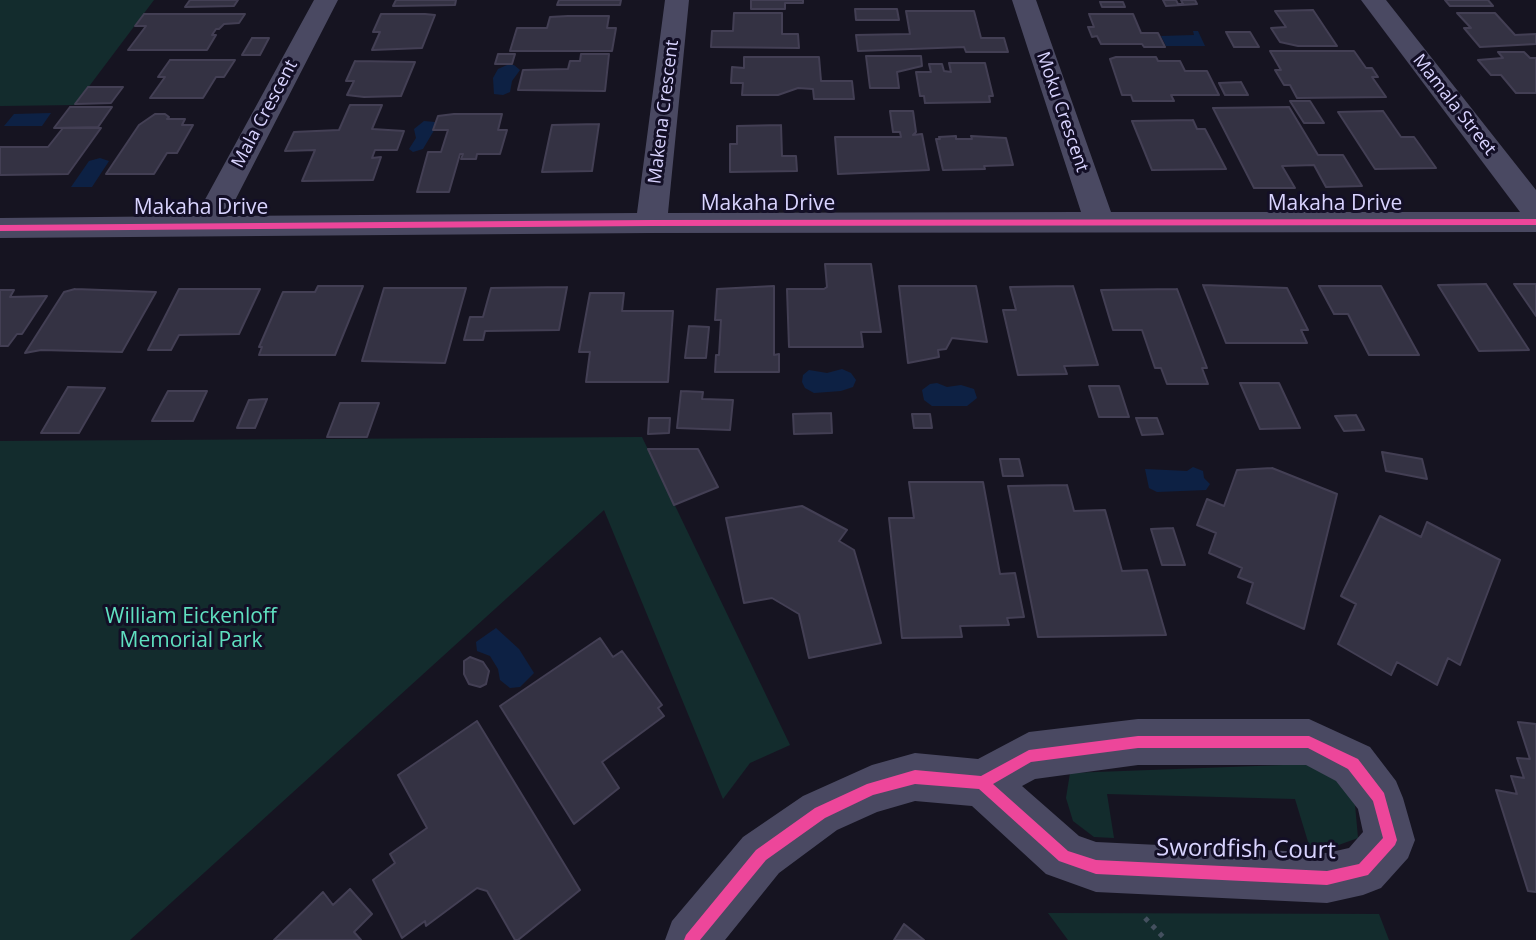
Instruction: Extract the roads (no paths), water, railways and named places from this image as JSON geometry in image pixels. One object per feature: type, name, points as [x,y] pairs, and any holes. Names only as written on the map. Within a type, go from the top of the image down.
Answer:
[{"type":"street","name":"Mala Crescent","points":[[205,228],[326,0]]},
{"type":"street","name":"Makena Crescent","points":[[651,223],[677,0]]},
{"type":"street","name":"Moku Crescent","points":[[1024,0],[1100,225]]},
{"type":"street","name":"Mamala Street","points":[[1373,0],[1536,211]]},
{"type":"street","name":"Makaha Drive","points":[[0,228],[651,223],[1100,225],[1536,222]]},
{"type":"street","name":"Swordfish Court","points":[[1309,741],[1353,764],[1379,798],[1390,840],[1363,870],[1327,878],[1096,867],[1064,856],[982,783],[1029,756],[1056,752],[1138,742],[1309,741]]},
{"type":"street","points":[[691,940],[761,855],[820,813],[872,789],[915,777],[982,783]]},
{"type":"water","points":[[1193,31],[1198,31],[1205,46],[1166,46],[1161,36],[1194,35]]},
{"type":"water","points":[[514,65],[520,70],[512,81],[510,92],[503,95],[494,94],[493,78],[498,69]]},
{"type":"water","points":[[51,113],[42,126],[4,126],[14,114]]},
{"type":"water","points":[[424,121],[435,122],[436,127],[423,149],[413,152],[409,149],[416,138],[414,129]]},
{"type":"water","points":[[100,158],[109,161],[92,187],[71,187],[89,161]]},
{"type":"water","points":[[842,369],[851,373],[856,380],[853,387],[841,391],[814,393],[805,388],[802,382],[803,375],[809,370],[827,373]]},
{"type":"water","points":[[937,383],[947,387],[961,385],[974,389],[977,398],[967,406],[932,406],[924,400],[922,390]]},
{"type":"water","points":[[1193,467],[1203,471],[1204,478],[1210,484],[1206,490],[1157,492],[1149,488],[1145,469],[1187,471]]},
{"type":"water","points":[[496,628],[519,649],[534,673],[520,687],[510,688],[500,680],[498,669],[490,656],[477,651],[476,642]]},
{"type":"park label","name":"William Eickenloff Memorial Park","points":[[191,629]]}]
